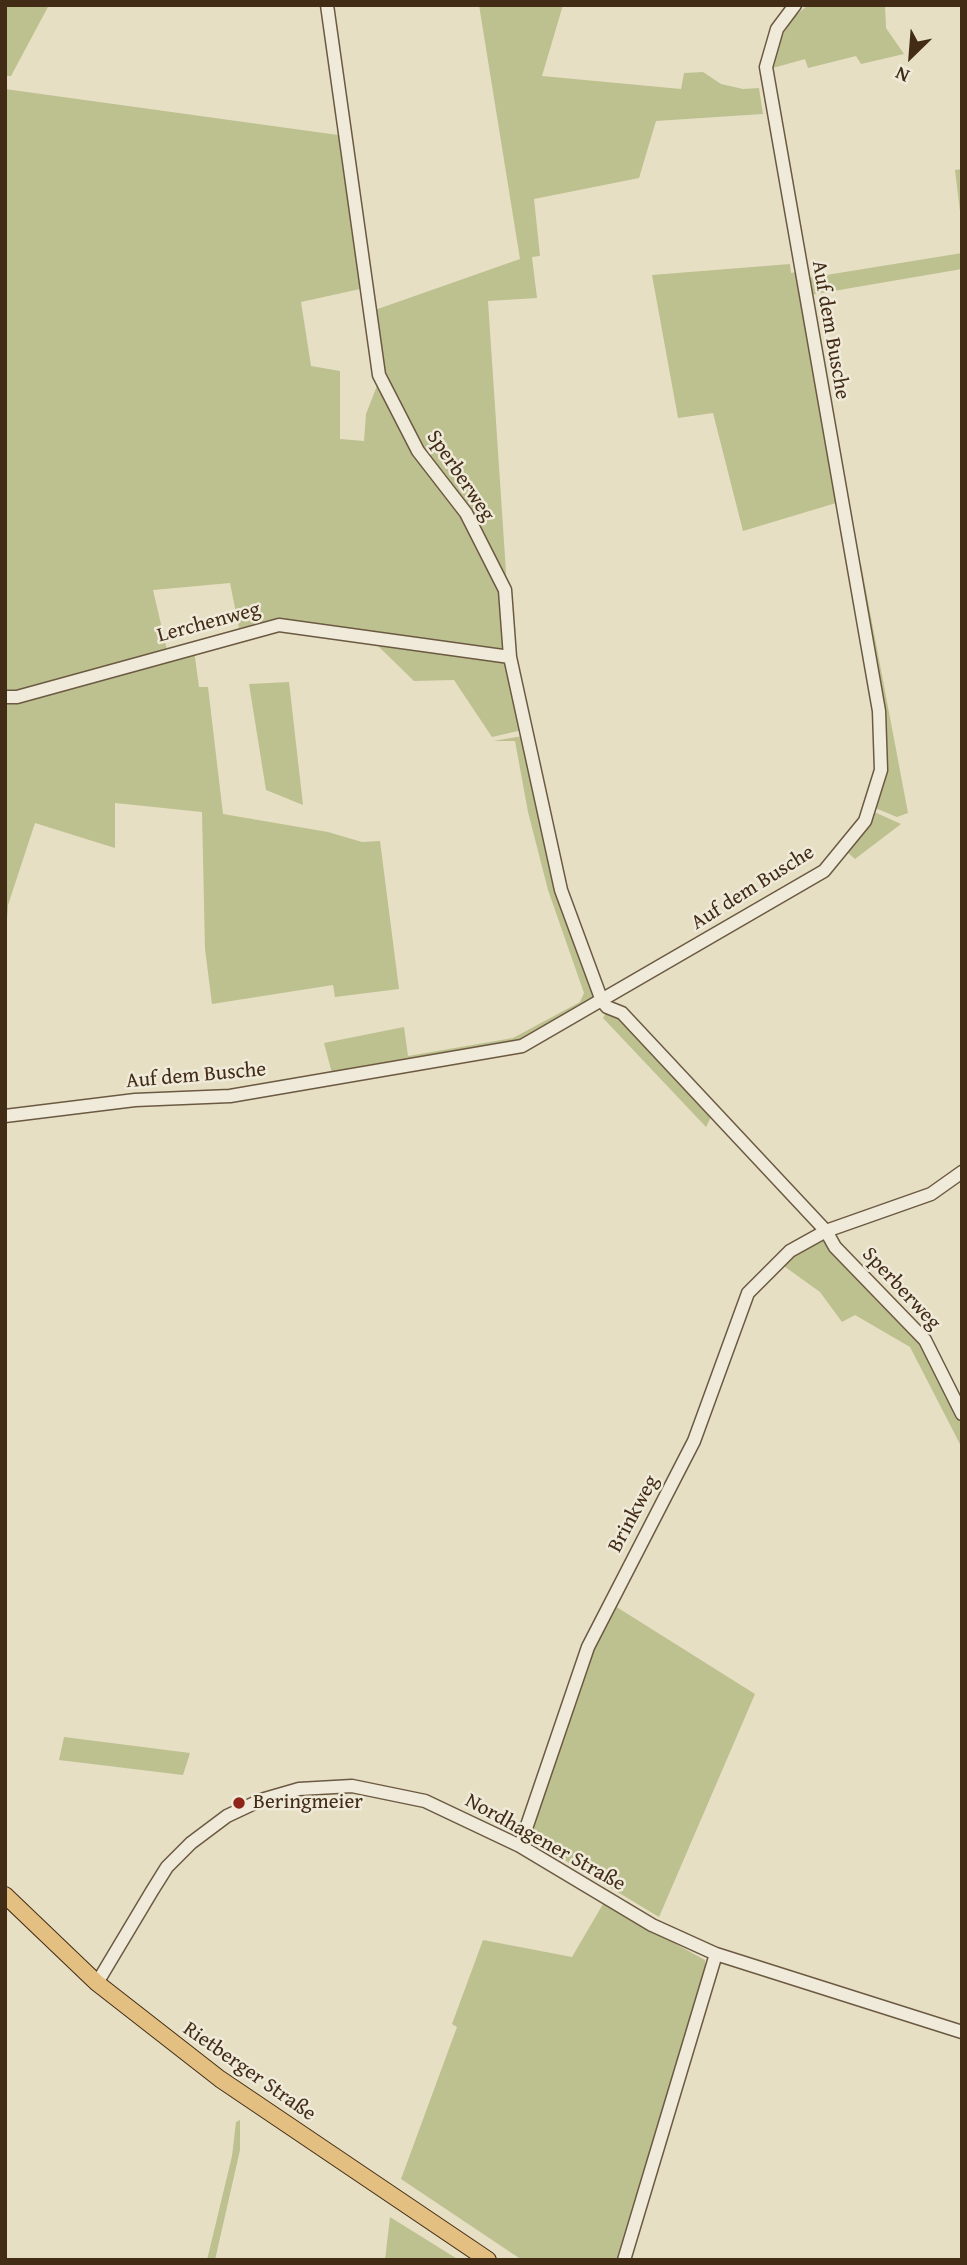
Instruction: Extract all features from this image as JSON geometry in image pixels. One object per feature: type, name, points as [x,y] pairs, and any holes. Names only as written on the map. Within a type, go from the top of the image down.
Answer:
[{"type":"main road","name":"Rietberger Straße","points":[[5,1895],[97,1983],[220,2079],[488,2260]]},
{"type":"street","name":"Sperberweg","points":[[327,5],[379,375],[418,451],[466,513],[505,590],[510,657],[561,890],[602,1001]]},
{"type":"street","name":"Auf dem Busche","points":[[5,1116],[135,1100],[230,1096],[522,1046],[618,993],[824,871],[865,821],[881,770],[878,711],[766,67],[776,29],[795,5]]},
{"type":"street","name":"Lerchenweg","points":[[5,697],[17,697],[279,625],[510,657]]},
{"type":"street","points":[[618,993],[622,1013]]},
{"type":"street","points":[[602,1001],[607,1007],[622,1013],[826,1231]]},
{"type":"street","name":"Brinkweg","points":[[520,1846],[588,1647],[694,1441],[748,1293],[790,1251],[826,1231],[931,1194],[962,1172]]},
{"type":"street","name":"Sperberweg","points":[[826,1231],[835,1247],[925,1340],[962,1414]]},
{"type":"street","name":"Nordhagener Straße","points":[[97,1983],[167,1867],[191,1843],[218,1822],[261,1800],[299,1789],[324,1786],[372,1787],[425,1801],[520,1846],[652,1925],[716,1954],[962,2032]]},
{"type":"street","points":[[624,2260],[716,1954]]},
{"type":"green space","points":[[5,5],[49,5],[11,76],[5,76]]},
{"type":"green space","points":[[479,5],[563,5],[542,76],[681,89],[684,73],[703,72],[721,84],[743,89],[759,88],[763,114],[656,121],[639,178],[534,199],[540,256],[532,257],[537,298],[488,301],[507,587],[504,647],[500,652],[280,621],[239,628],[230,583],[153,590],[167,650],[194,650],[199,687],[208,687],[223,814],[328,832],[362,842],[380,841],[399,989],[335,997],[333,985],[212,1004],[205,949],[202,812],[115,803],[115,848],[35,823],[8,905],[5,950],[5,89],[338,135],[360,289],[301,302],[311,366],[340,371],[340,439],[364,441],[366,414],[382,373],[372,311],[520,259]]},
{"type":"green space","points":[[808,5],[885,5],[886,28],[904,54],[861,64],[856,56],[808,68],[805,59],[773,68],[780,39],[795,16]]},
{"type":"green space","points":[[962,169],[962,228],[955,170]]},
{"type":"green space","points":[[962,253],[962,269],[810,295],[808,278]]},
{"type":"green space","points":[[790,264],[791,273],[796,272],[836,503],[743,531],[713,413],[678,418],[652,275]]},
{"type":"green space","points":[[861,564],[908,813],[897,817],[875,808],[884,770],[857,565]]},
{"type":"green space","points":[[375,643],[508,661],[522,730],[492,737],[454,680],[414,681]]},
{"type":"green space","points":[[289,682],[303,805],[266,790],[249,684]]},
{"type":"green space","points":[[523,736],[598,998],[519,1043],[333,1077],[324,1043],[404,1027],[408,1056],[513,1038],[580,1002],[584,993],[548,890],[528,812],[515,741],[493,741]]},
{"type":"green space","points":[[872,811],[901,824],[855,859],[847,852]]},
{"type":"green space","points":[[607,1011],[619,1017],[712,1115],[706,1127],[603,1018]]},
{"type":"green space","points":[[823,1237],[924,1342],[962,1420],[962,1448],[910,1347],[855,1315],[842,1322],[820,1292],[781,1264]]},
{"type":"green space","points":[[615,1606],[755,1694],[659,1917],[528,1838],[593,1650]]},
{"type":"green space","points":[[64,1737],[190,1753],[183,1775],[59,1760]]},
{"type":"green space","points":[[603,1904],[705,1960],[705,1969],[616,2260],[522,2260],[401,2179],[457,2027],[452,2024],[483,1940],[572,1957]]},
{"type":"green space","points":[[240,2120],[240,2150],[215,2260],[207,2260],[232,2156],[236,2122]]},
{"type":"green space","points":[[390,2217],[459,2260],[385,2260]]},
{"type":"place","name":"Beringmeier","points":[[239,1803]]}]
